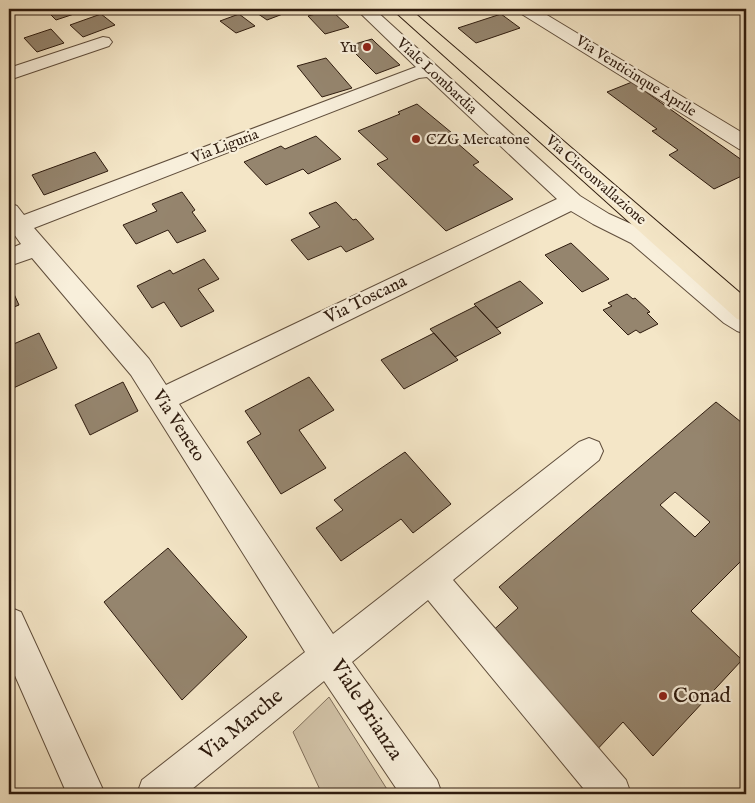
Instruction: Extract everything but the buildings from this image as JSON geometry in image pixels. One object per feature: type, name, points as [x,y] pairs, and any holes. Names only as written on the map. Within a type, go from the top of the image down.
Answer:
[{"type":"main road","name":"Via Circonvallazione","points":[[400,9],[746,312]]},
{"type":"street","name":"Viale Lombardia","points":[[364,9],[572,201],[601,220],[639,237],[746,324]]},
{"type":"street","name":"Via Venticinque Aprile","points":[[526,9],[746,144]]},
{"type":"street","points":[[9,74],[103,42]]},
{"type":"street","name":"Via Liguria","points":[[14,218],[415,73],[431,71]]},
{"type":"street","name":"Via Toscana","points":[[161,400],[572,201]]},
{"type":"street","name":"Via Veneto","points":[[14,218],[36,247],[140,367],[327,656]]},
{"type":"street","points":[[9,258],[36,247]]},
{"type":"street","name":"Viale Brianza","points":[[423,794],[327,656],[343,648],[589,451]]},
{"type":"street","points":[[430,578],[612,794]]},
{"type":"street","points":[[9,624],[86,794]]},
{"type":"street","name":"Via Marche","points":[[156,794],[327,656]]},
{"type":"shaded area","points":[[329,697],[390,794],[322,794],[293,732]]},
{"type":"place","name":"Yu","points":[[367,47]]},
{"type":"place","name":"CZG Mercatone","points":[[416,139]]},
{"type":"place","name":"Conad","points":[[663,696]]}]
